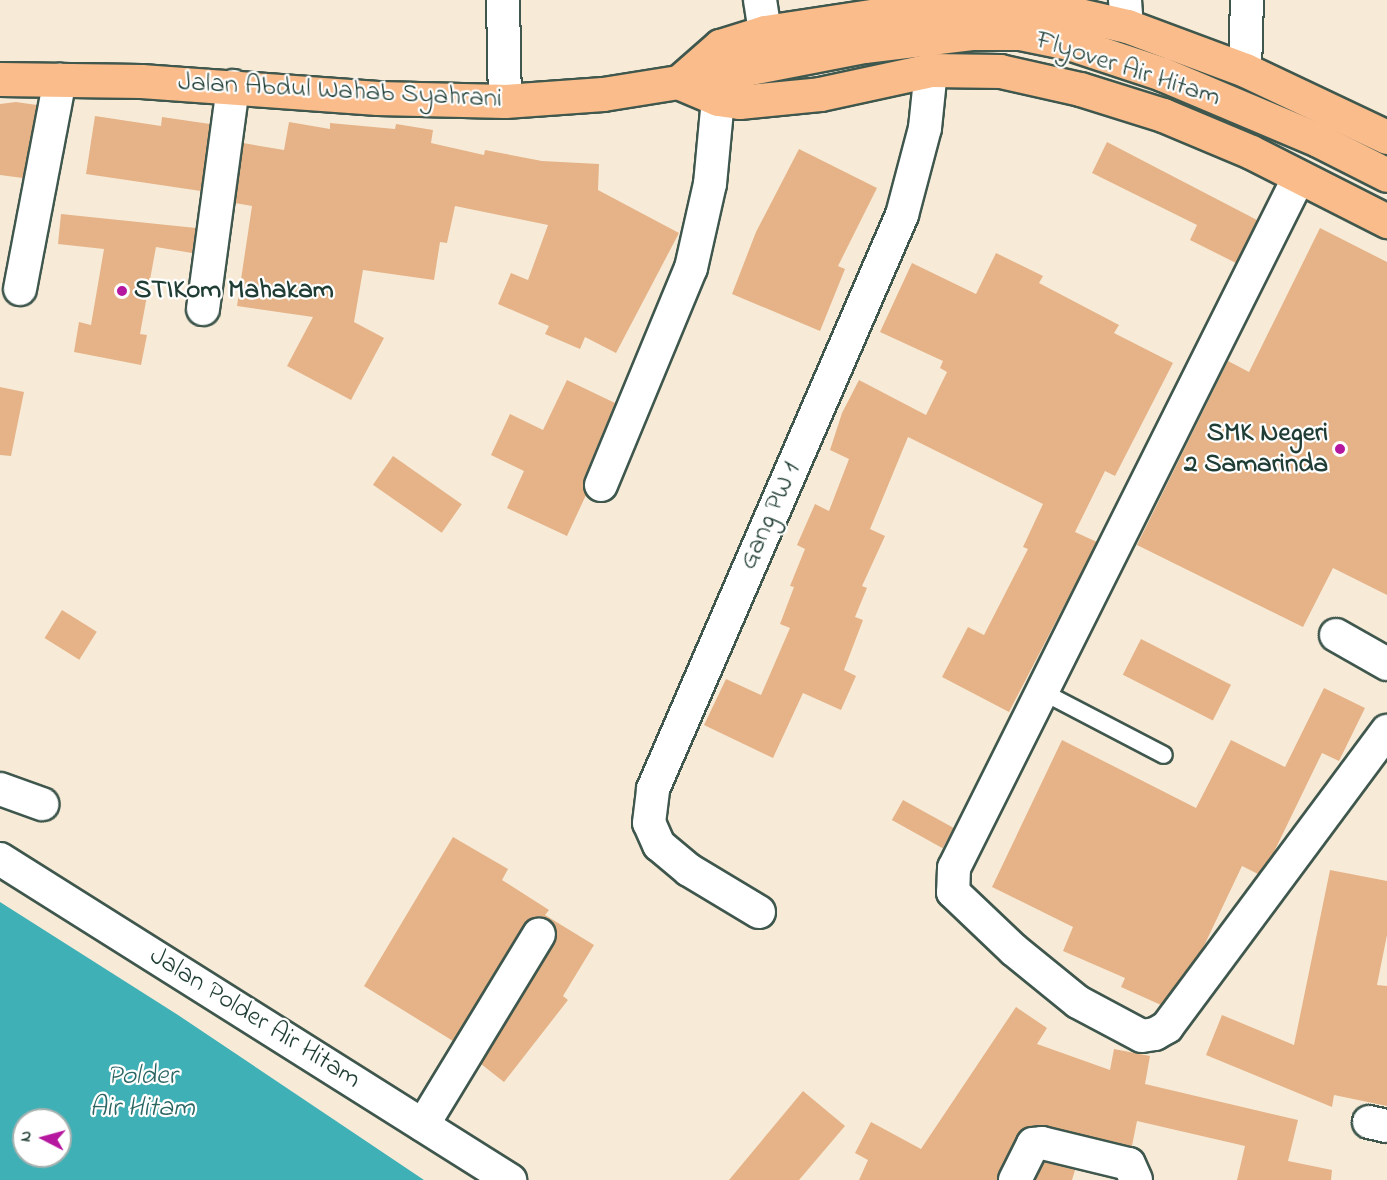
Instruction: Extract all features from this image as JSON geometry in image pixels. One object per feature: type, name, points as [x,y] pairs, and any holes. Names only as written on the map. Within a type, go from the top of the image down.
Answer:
[{"type":"highway","points":[[700,86],[720,46],[765,32],[923,8],[1026,3],[1126,13],[1387,137]]},
{"type":"highway","name":"Flyover Air Hitam","points":[[700,86],[864,46],[971,33],[1020,33],[1069,43],[1162,74],[1318,140],[1387,175]]},
{"type":"highway","name":"Jalan Abdul Wahab Syahrani","points":[[0,79],[233,86],[377,98],[505,101],[700,86],[740,102],[820,94],[931,70],[999,71],[1080,89],[1163,115],[1299,177],[1387,221]]},
{"type":"street","points":[[503,0],[505,101]]},
{"type":"street","points":[[760,0],[765,32]]},
{"type":"street","points":[[1245,70],[1247,0]]},
{"type":"street","name":"Gang PW 1","points":[[759,912],[689,870],[659,845],[649,824],[653,789],[902,215],[925,128],[931,70]]},
{"type":"street","points":[[20,289],[60,80]]},
{"type":"street","points":[[203,309],[233,86]]},
{"type":"street","points":[[600,485],[691,268],[708,195],[700,86]]},
{"type":"street","points":[[1299,177],[954,868],[953,892],[1014,951],[1078,1002],[1142,1035],[1167,1028],[1387,731]]},
{"type":"street","points":[[1336,635],[1387,664]]},
{"type":"street","points":[[0,789],[42,804]]},
{"type":"street","name":"Jalan Polder Air Hitam","points":[[0,859],[510,1180]]},
{"type":"street","points":[[423,1125],[539,934]]},
{"type":"street","points":[[1015,1180],[1033,1144],[1042,1143],[1129,1164],[1136,1180]]},
{"type":"lane","points":[[1043,692],[1164,755]]},
{"type":"water","name":"Polder Air Hitam","points":[[0,902],[178,1015],[424,1180],[0,1180]]},
{"type":"building","points":[[16,102],[37,105],[23,178],[0,175],[0,104]]},
{"type":"building","points":[[95,116],[161,126],[162,117],[210,124],[201,191],[86,174]]},
{"type":"building","points":[[289,122],[330,129],[330,123],[395,129],[396,124],[433,130],[431,143],[484,155],[485,150],[542,161],[599,164],[598,190],[679,233],[616,353],[585,337],[580,349],[545,334],[549,326],[498,304],[511,273],[528,280],[548,225],[455,206],[447,243],[440,242],[434,280],[363,270],[354,322],[384,338],[351,400],[287,366],[313,317],[237,306],[252,206],[235,203],[243,143],[284,150]]},
{"type":"building","points":[[1107,142],[1257,220],[1236,263],[1190,240],[1197,225],[1092,173]]},
{"type":"building","points":[[799,149],[877,188],[838,266],[845,269],[820,331],[732,294],[756,232]]},
{"type":"building","points":[[61,214],[196,228],[192,253],[156,247],[140,334],[147,335],[141,365],[74,352],[79,322],[91,325],[104,249],[58,244]]},
{"type":"building","name":"SMK Negeri 2 Samarinda","points":[[1320,228],[1387,262],[1387,595],[1333,568],[1303,627],[1137,545],[1228,361],[1249,372]]},
{"type":"building","points":[[996,253],[1043,276],[1039,283],[1119,325],[1114,333],[1173,363],[1115,476],[1105,471],[1075,532],[1097,542],[1009,712],[942,677],[968,627],[984,635],[1028,549],[1023,547],[1043,504],[908,437],[870,529],[885,536],[862,586],[867,588],[855,617],[863,620],[844,670],[856,676],[841,710],[803,693],[773,758],[704,725],[726,679],[761,695],[790,628],[780,624],[794,587],[790,586],[805,549],[797,545],[815,504],[829,511],[849,459],[830,450],[842,413],[859,380],[926,415],[947,372],[940,368],[943,361],[880,332],[912,263],[976,294]]},
{"type":"building","points":[[567,380],[615,403],[584,478],[586,495],[567,536],[507,508],[524,471],[491,455],[510,414],[543,430]]},
{"type":"building","points":[[0,387],[24,392],[11,456],[0,455]]},
{"type":"building","points":[[393,456],[462,504],[442,533],[373,485]]},
{"type":"building","points":[[62,610],[97,632],[79,660],[45,638]]},
{"type":"building","points":[[1141,639],[1231,685],[1213,720],[1123,675]]},
{"type":"building","points":[[1324,688],[1365,708],[1339,761],[1322,753],[1273,854],[1258,874],[1242,866],[1202,950],[1161,1005],[1121,987],[1125,978],[1063,951],[1073,927],[992,887],[1062,740],[1196,808],[1231,740],[1285,767]]},
{"type":"building","points":[[903,800],[954,828],[943,848],[892,820]]},
{"type":"building","points":[[453,837],[508,869],[502,880],[549,910],[545,915],[594,945],[563,996],[568,1000],[504,1082],[481,1064],[554,943],[557,934],[549,919],[539,916],[524,924],[453,1041],[364,986]]},
{"type":"building","points":[[1330,870],[1387,881],[1387,935],[1377,985],[1387,986],[1387,1106],[1334,1095],[1332,1107],[1206,1055],[1222,1015],[1294,1045]]},
{"type":"building","points":[[1016,1007],[1047,1028],[1037,1044],[1110,1070],[1114,1049],[1150,1056],[1145,1084],[1298,1120],[1288,1161],[1332,1170],[1331,1180],[1237,1180],[1245,1146],[1137,1121],[1132,1146],[1046,1126],[1023,1129],[997,1180],[859,1180],[868,1160],[855,1153],[871,1122],[921,1149]]},
{"type":"building","points":[[803,1091],[845,1126],[799,1180],[729,1180]]},
{"type":"building","points":[[1044,1162],[1075,1170],[1072,1180],[1035,1180]]},
{"type":"place","name":"STIKom Mahakam","points":[[122,291]]},
{"type":"place","name":"SMK Negeri 2 Samarinda","points":[[1340,449]]}]
